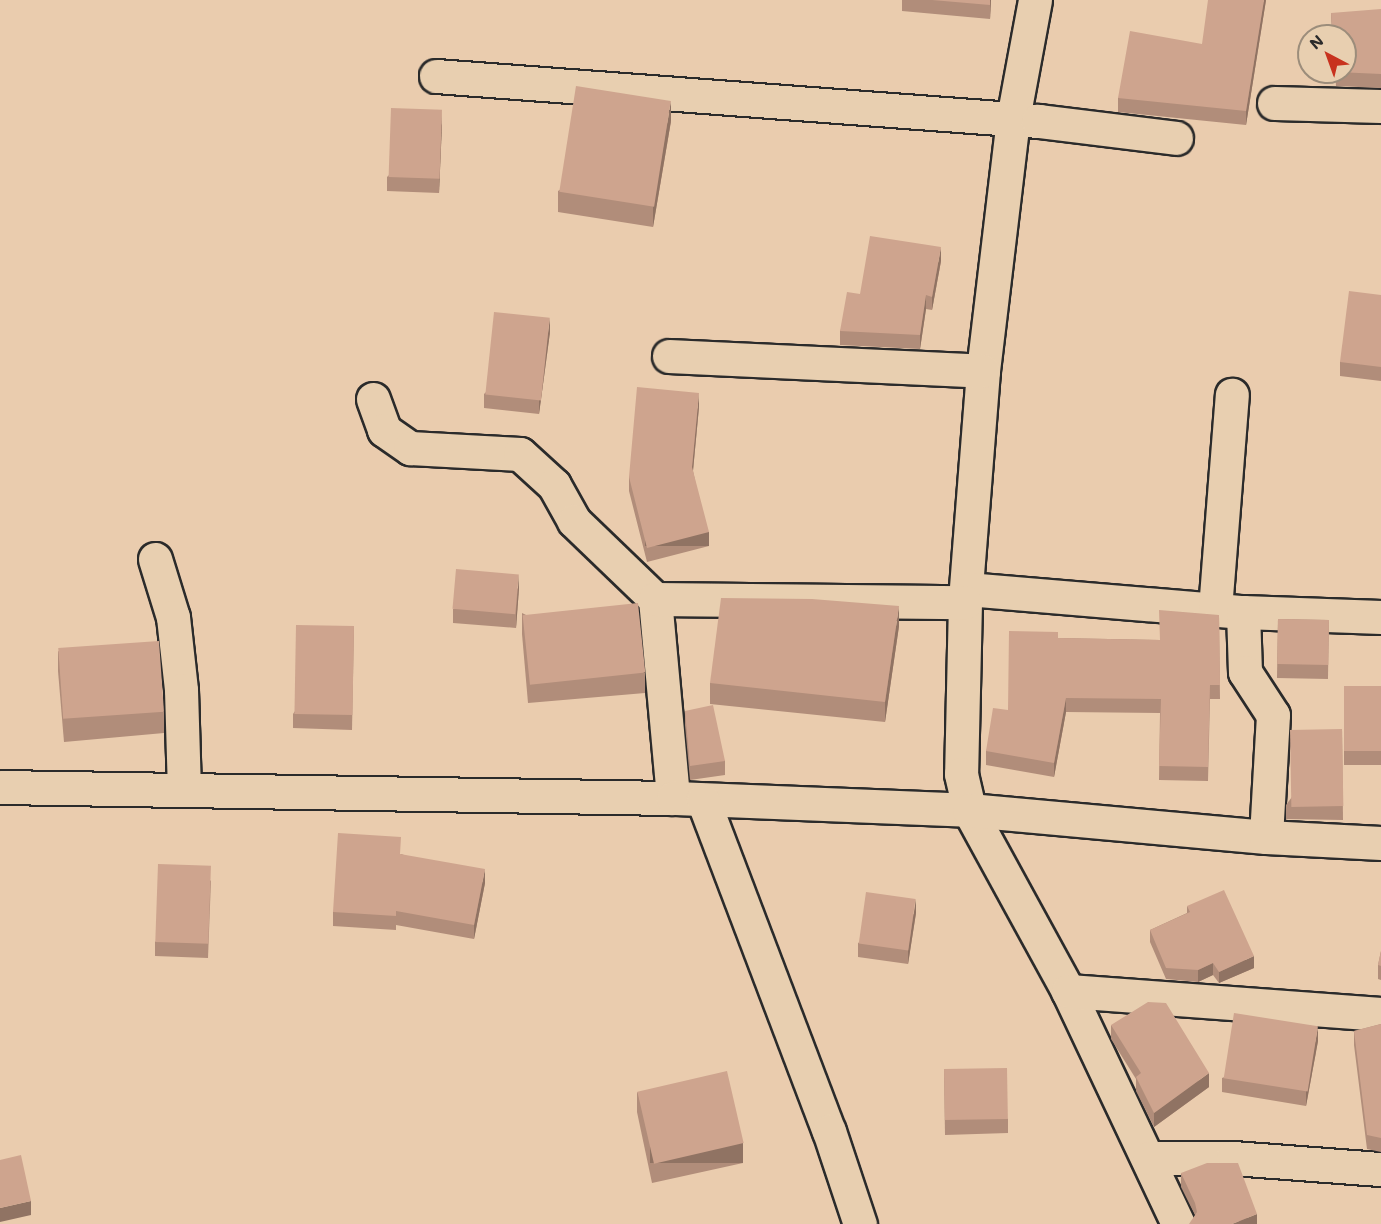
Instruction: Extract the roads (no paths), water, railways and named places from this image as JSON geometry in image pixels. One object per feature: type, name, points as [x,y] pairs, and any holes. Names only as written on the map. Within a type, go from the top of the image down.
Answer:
[{"type":"street","points":[[1035,0],[1013,119],[983,371],[966,596],[959,751],[969,810],[1068,991],[1149,1158],[1178,1224]]},
{"type":"street","points":[[436,76],[1013,119],[1176,138]]},
{"type":"street","points":[[1274,103],[1381,106]]},
{"type":"street","points":[[669,356],[983,371]]},
{"type":"street","points":[[1232,395],[1229,611],[1245,672],[1273,715],[1266,837]]},
{"type":"street","points":[[373,399],[384,430],[410,448],[520,454],[554,486],[574,521],[655,599],[688,799],[829,1131],[860,1224]]},
{"type":"street","points":[[155,559],[173,617],[181,690],[184,789]]},
{"type":"street","points":[[655,599],[966,596],[1381,617]]},
{"type":"street","points":[[0,787],[688,799],[969,810],[1266,837],[1381,843]]},
{"type":"street","points":[[1068,991],[1381,1014]]},
{"type":"street","points":[[1149,1158],[1233,1158],[1381,1169]]}]
